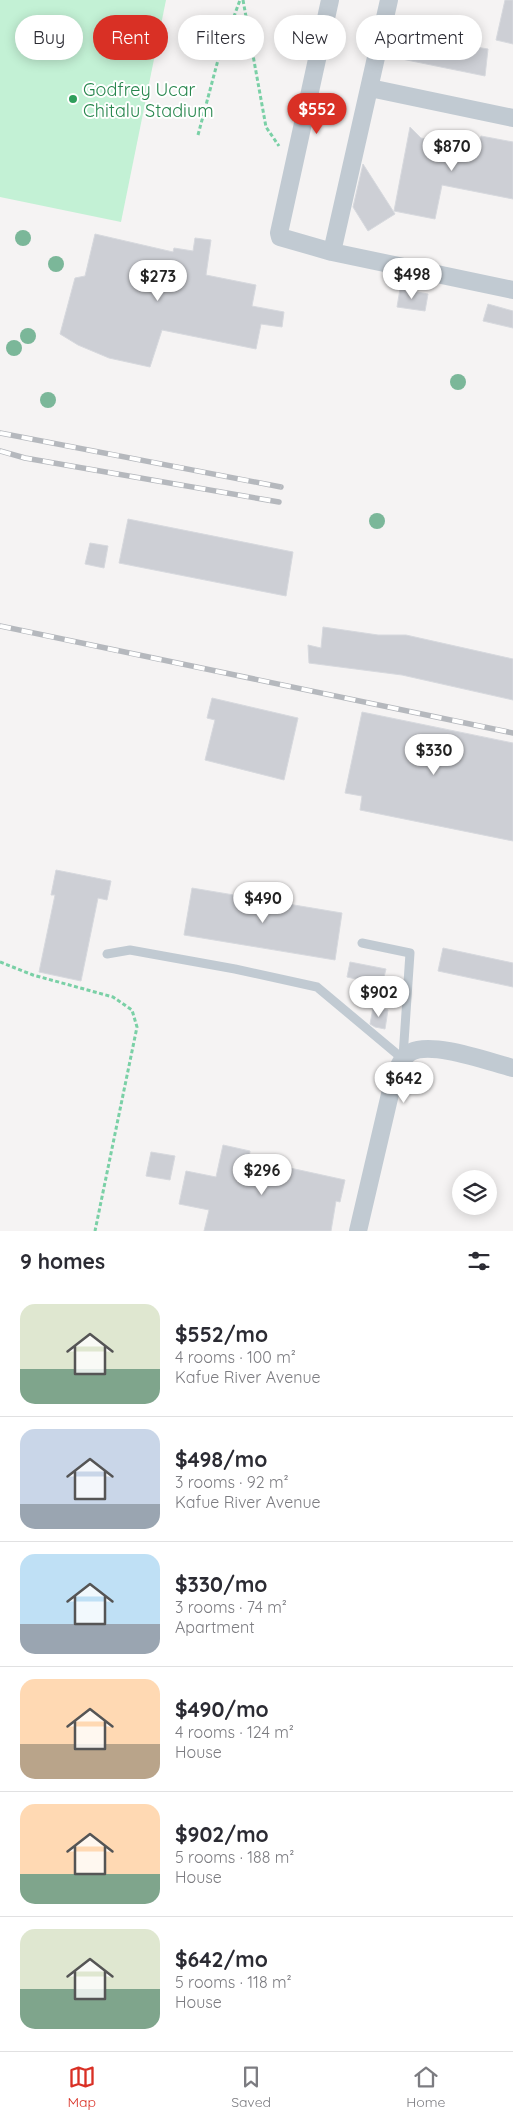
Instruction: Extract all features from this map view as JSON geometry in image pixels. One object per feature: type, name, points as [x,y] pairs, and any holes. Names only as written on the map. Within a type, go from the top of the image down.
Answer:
[{"type":"street","points":[[330,0],[279,233],[280,237],[332,252],[513,290]]},
{"type":"street","points":[[332,252],[389,0]]},
{"type":"street","points":[[370,88],[513,118]]},
{"type":"street","points":[[358,1231],[394,1077],[403,1059],[410,1052],[423,1048],[440,1050],[513,1068]]},
{"type":"lane","points":[[362,943],[410,953],[403,1059]]},
{"type":"lane","points":[[107,954],[130,950],[235,969],[316,987],[403,1059]]},
{"type":"path","points":[[198,135],[218,60],[242,0]]},
{"type":"path","points":[[242,0],[266,127],[280,147],[296,153]]},
{"type":"path","points":[[0,962],[34,975],[113,997],[132,1010],[137,1027],[96,1231]]},
{"type":"green space","name":"Godfrey Ucar Chitalu Stadium","points":[[0,0],[166,0],[163,15],[93,15],[93,60],[154,60],[121,222],[0,197]]},
{"type":"building","points":[[505,0],[513,0],[513,44],[496,40]]},
{"type":"building","points":[[482,48],[488,49],[485,76],[407,60],[482,60]]},
{"type":"building","points":[[410,127],[421,138],[478,149],[481,136],[513,142],[513,199],[442,185],[435,219],[394,211]]},
{"type":"building","points":[[363,164],[395,214],[368,231],[353,207]]},
{"type":"building","points":[[95,234],[173,252],[174,248],[193,251],[195,238],[211,240],[206,275],[256,285],[252,306],[284,312],[282,327],[261,324],[256,349],[162,330],[150,367],[109,358],[78,345],[60,334],[75,278],[85,276]]},
{"type":"building","points":[[400,289],[428,294],[425,311],[397,307]]},
{"type":"building","points":[[488,304],[513,311],[513,328],[483,321]]},
{"type":"building","points":[[128,519],[293,552],[286,596],[119,563]]},
{"type":"building","points":[[90,543],[108,546],[104,568],[85,564]]},
{"type":"building","points":[[323,627],[378,635],[406,635],[513,659],[513,700],[402,675],[309,663],[308,645],[321,648]]},
{"type":"building","points":[[212,698],[298,718],[284,780],[205,760],[215,720],[207,718]]},
{"type":"building","points":[[362,712],[513,743],[513,841],[360,810],[362,796],[345,793]]},
{"type":"building","points":[[56,870],[111,881],[107,900],[98,898],[81,981],[39,972],[55,895],[51,895]]},
{"type":"building","points":[[192,888],[342,913],[335,960],[184,935]]},
{"type":"building","points":[[443,948],[513,963],[513,987],[438,971]]},
{"type":"building","points":[[350,962],[386,969],[382,985],[347,977]]},
{"type":"building","points":[[373,1008],[388,1010],[385,1029],[370,1024]]},
{"type":"building","points":[[223,1145],[250,1151],[249,1159],[345,1180],[340,1202],[336,1201],[331,1231],[204,1231],[209,1210],[179,1204],[186,1171],[216,1177]]},
{"type":"building","points":[[151,1152],[175,1156],[170,1180],[146,1176]]},
{"type":"railway","points":[[0,433],[281,487]]},
{"type":"railway","points":[[0,451],[25,458],[279,502]]},
{"type":"railway","points":[[0,626],[513,733]]},
{"type":"place","name":"Godfrey Ucar Chitalu Stadium","points":[[73,99]]}]
